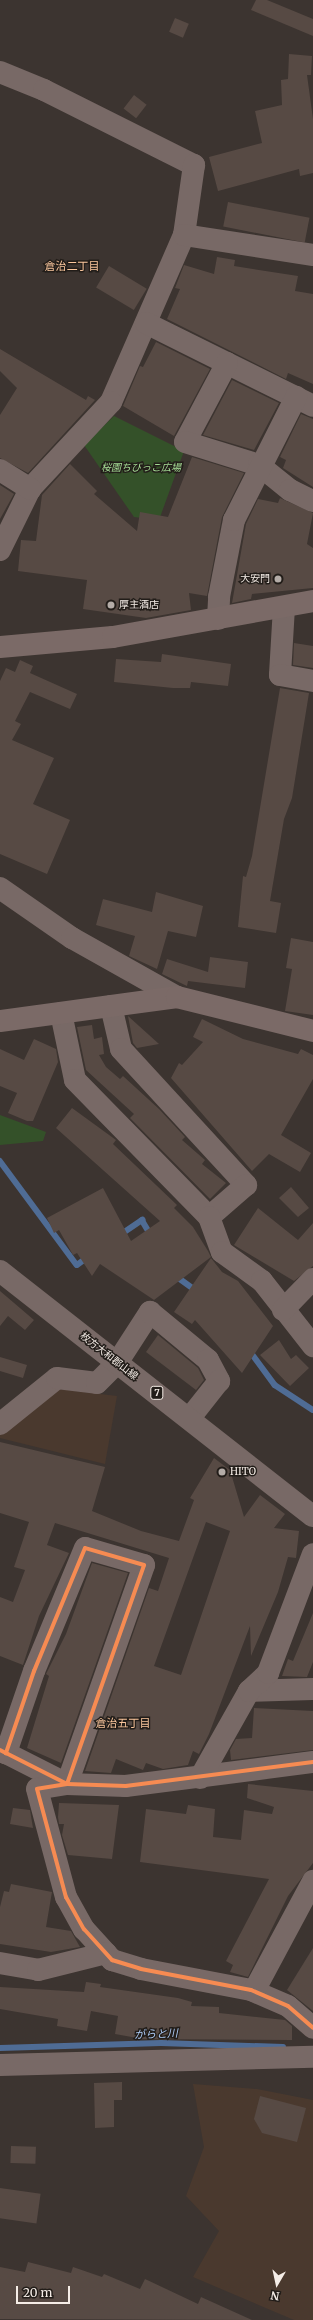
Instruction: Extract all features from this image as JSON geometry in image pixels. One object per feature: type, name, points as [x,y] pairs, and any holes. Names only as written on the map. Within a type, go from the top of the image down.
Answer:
[{"type":"street","points":[[0,72],[44,90],[194,165],[184,234],[111,402],[30,489],[0,550]]},
{"type":"street","points":[[184,234],[313,256]]},
{"type":"street","points":[[146,323],[304,401],[259,465],[234,520],[219,596],[218,619]]},
{"type":"street","points":[[227,363],[185,442],[259,465],[290,490],[313,501]]},
{"type":"street","points":[[0,470],[30,489]]},
{"type":"street","points":[[0,647],[113,638],[284,607],[313,600]]},
{"type":"street","points":[[284,607],[280,675],[313,681]]},
{"type":"street","points":[[0,888],[72,938],[177,997],[313,1031]]},
{"type":"street","points":[[0,1021],[177,997]]},
{"type":"street","points":[[111,1006],[121,1049],[246,1185],[209,1217]]},
{"type":"street","points":[[61,1013],[75,1080],[209,1217],[222,1252],[262,1281],[283,1310],[313,1346]]},
{"type":"street","name":"枚方大和郡山線","points":[[0,1271],[313,1516]]},
{"type":"street","points":[[283,1310],[313,1279]]},
{"type":"street","points":[[0,1424],[57,1378],[97,1383],[117,1362],[150,1312],[208,1360],[219,1381],[189,1419]]},
{"type":"street","points":[[85,1548],[144,1565],[67,1784],[3,1752],[34,1671],[85,1548]]},
{"type":"street","points":[[200,1778],[249,1691],[268,1673],[313,1554]]},
{"type":"street","points":[[249,1691],[313,1689]]},
{"type":"street","points":[[313,1762],[200,1778],[126,1786],[67,1784],[37,1789],[66,1897],[84,1929],[112,1960],[141,1969],[254,1991],[288,2006],[313,2028]]},
{"type":"street","points":[[254,1991],[313,1881]]},
{"type":"street","points":[[0,1963],[38,1970],[106,1953]]},
{"type":"street","points":[[0,2065],[313,2057]]},
{"type":"shaded area","points":[[59,1389],[117,1396],[105,1464],[0,1438],[0,1433]]},
{"type":"shaded area","points":[[193,2084],[257,2089],[313,2100],[313,2320],[294,2320],[193,2277],[219,2231],[186,2196],[204,2147]]},
{"type":"green space","name":"桜園ちびっこ広場","points":[[114,416],[184,451],[159,520],[134,517],[84,445]]},
{"type":"green space","points":[[0,1115],[46,1132],[43,1141],[0,1145]]},
{"type":"building","points":[[256,0],[267,0],[313,19],[313,36],[251,10]]},
{"type":"building","points":[[175,18],[189,24],[183,38],[169,32]]},
{"type":"building","points":[[289,54],[312,56],[311,75],[307,75],[313,119],[313,173],[300,176],[299,169],[218,191],[209,157],[262,143],[255,111],[282,105],[281,80],[288,79]]},
{"type":"building","points":[[134,95],[147,105],[136,118],[124,108]]},
{"type":"building","points":[[228,202],[309,218],[305,242],[223,227]]},
{"type":"building","points":[[217,257],[235,260],[234,266],[298,276],[295,291],[313,294],[313,384],[288,373],[286,379],[167,319],[180,289],[175,288],[184,265],[214,274]]},
{"type":"building","points":[[109,266],[147,289],[134,310],[96,287]]},
{"type":"building","points":[[156,342],[210,369],[174,436],[123,406],[140,366],[143,367]]},
{"type":"building","points":[[0,349],[86,400],[88,396],[95,400],[28,473],[0,458],[0,415],[17,388],[0,371]]},
{"type":"building","points":[[232,380],[279,403],[254,450],[203,435]]},
{"type":"building","points":[[301,414],[313,419],[313,487],[283,468],[286,460],[280,457]]},
{"type":"building","points":[[192,457],[244,473],[222,517],[207,596],[189,593],[191,610],[146,618],[83,609],[87,580],[18,571],[21,540],[36,541],[42,495],[70,464],[97,491],[94,494],[137,531],[140,512],[168,517]]},
{"type":"building","points":[[0,485],[14,494],[0,519]]},
{"type":"building","points":[[280,498],[313,513],[307,544],[313,548],[313,588],[252,594],[251,599],[232,603],[246,524],[258,499],[278,503]]},
{"type":"building","points":[[294,643],[313,646],[313,668],[293,665]]},
{"type":"building","points":[[162,654],[231,664],[228,686],[191,682],[190,688],[173,688],[114,682],[116,659],[161,662]]},
{"type":"building","points":[[20,660],[33,666],[30,673],[77,694],[70,709],[30,692],[15,721],[21,724],[12,740],[54,758],[33,804],[70,820],[47,874],[0,854],[0,681],[6,668],[15,672]]},
{"type":"building","points":[[280,688],[309,693],[292,798],[284,819],[270,901],[281,903],[276,933],[238,927],[243,876],[246,877],[252,856]]},
{"type":"building","points":[[156,892],[203,906],[196,937],[168,931],[157,969],[129,956],[135,936],[96,925],[103,899],[152,912]]},
{"type":"building","points":[[291,938],[313,942],[313,1015],[285,1011],[292,969],[286,968]]},
{"type":"building","points":[[210,957],[248,962],[245,988],[188,981],[187,986],[162,974],[167,959],[208,972]]},
{"type":"building","points":[[128,1016],[159,1044],[137,1048],[133,1043]]},
{"type":"building","points":[[202,1019],[243,1039],[298,1054],[301,1049],[313,1055],[313,1079],[281,1135],[311,1153],[300,1172],[269,1154],[252,1171],[171,1078],[179,1063],[182,1065],[203,1042],[193,1037]]},
{"type":"building","points":[[92,1025],[94,1039],[102,1037],[104,1054],[99,1055],[106,1067],[120,1079],[123,1076],[159,1109],[185,1137],[182,1140],[205,1160],[202,1164],[226,1183],[210,1199],[130,1118],[134,1114],[86,1070],[77,1027]]},
{"type":"building","points":[[34,1039],[56,1049],[58,1062],[33,1121],[27,1121],[8,1113],[17,1093],[0,1086],[0,1049],[24,1060]]},
{"type":"building","points":[[72,1108],[116,1140],[113,1144],[177,1205],[174,1208],[193,1227],[211,1257],[154,1300],[100,1264],[92,1276],[77,1253],[73,1255],[59,1230],[54,1233],[47,1218],[103,1188],[131,1241],[160,1221],[56,1128]]},
{"type":"building","points":[[291,1187],[309,1208],[298,1217],[279,1198]]},
{"type":"building","points":[[258,1208],[298,1240],[313,1223],[313,1266],[294,1281],[234,1245]]},
{"type":"building","points":[[211,1258],[222,1272],[238,1281],[273,1326],[242,1373],[195,1320],[192,1324],[174,1312]]},
{"type":"building","points":[[0,1291],[34,1320],[25,1330],[8,1316],[0,1326]]},
{"type":"building","points":[[158,1335],[198,1368],[204,1380],[196,1390],[146,1352]]},
{"type":"building","points":[[279,1340],[291,1359],[296,1355],[309,1368],[290,1386],[260,1355]]},
{"type":"building","points":[[0,1357],[27,1365],[23,1378],[0,1371]]},
{"type":"building","points":[[0,1442],[105,1467],[92,1511],[141,1531],[179,1541],[194,1500],[190,1498],[214,1458],[230,1470],[244,1517],[260,1495],[285,1514],[274,1528],[299,1531],[296,1558],[288,1557],[278,1592],[251,1656],[250,1626],[209,1734],[199,1754],[193,1751],[188,1765],[163,1769],[146,1763],[143,1770],[116,1759],[111,1773],[85,1771],[149,1588],[158,1591],[169,1558],[55,1523],[47,1545],[69,1553],[39,1616],[23,1665],[0,1656],[0,1597],[13,1602],[25,1570],[14,1567],[29,1522],[0,1513]],"holes":[[[206,1522],[230,1531],[181,1675],[154,1666]]]},
{"type":"building","points":[[92,1563],[128,1573],[61,1763],[27,1748],[49,1676],[46,1674],[66,1634]]},
{"type":"building","points":[[313,1613],[313,1662],[307,1677],[282,1676],[288,1659],[293,1661]]},
{"type":"building","points":[[254,1708],[313,1711],[313,1750],[231,1760],[230,1750],[236,1739],[252,1738]]},
{"type":"building","points":[[248,1784],[313,1791],[313,1863],[288,1896],[248,1977],[230,1972],[233,1965],[226,1961],[269,1879],[140,1862],[146,1809],[186,1814],[188,1805],[215,1809],[213,1837],[241,1840],[244,1810],[272,1814],[274,1807],[247,1798]]},
{"type":"building","points":[[59,1803],[119,1805],[112,1859],[68,1855],[62,1835],[64,1824],[59,1824]]},
{"type":"building","points":[[13,1808],[30,1810],[33,1828],[10,1824]]},
{"type":"building","points":[[11,1884],[52,1892],[46,1927],[71,1931],[80,1947],[51,1952],[0,1944],[0,1907],[4,1891],[9,1892]]},
{"type":"building","points":[[313,1948],[313,2011],[287,1990]]},
{"type":"building","points":[[86,1982],[101,1984],[100,1987],[178,1998],[192,2002],[191,2006],[219,2007],[219,2013],[285,2020],[292,2026],[292,2040],[143,2039],[115,2034],[118,2016],[91,2011],[87,2031],[57,2026],[58,2019],[0,2009],[0,1987],[84,1992]]},
{"type":"building","points":[[122,2082],[122,2100],[114,2100],[114,2127],[95,2128],[94,2083]]},
{"type":"building","points":[[260,2096],[306,2108],[297,2142],[262,2133],[254,2119]]},
{"type":"building","points":[[11,2146],[36,2147],[35,2164],[10,2163]]},
{"type":"building","points":[[0,2188],[41,2194],[36,2223],[0,2218]]},
{"type":"building","points":[[28,2262],[71,2273],[73,2267],[102,2277],[104,2274],[140,2289],[145,2279],[198,2304],[201,2297],[252,2320],[0,2319],[0,2267],[25,2272]]},
{"type":"waterway","points":[[0,1161],[77,1265],[88,1257]]},
{"type":"waterway","points":[[120,1235],[142,1220],[151,1235]]},
{"type":"waterway","points":[[176,1276],[197,1291]]},
{"type":"waterway","points":[[250,1351],[275,1385],[313,1410]]},
{"type":"waterway","name":"がらと川","points":[[0,2048],[161,2043],[283,2047]]},
{"type":"cycle path","points":[[0,1750],[67,1784],[144,1565],[85,1548],[34,1671],[6,1753]]},
{"type":"cycle path","points":[[313,1762],[126,1786],[67,1784],[37,1789],[66,1897],[84,1929],[112,1960],[141,1969],[251,1990],[288,2006],[313,2028]]},
{"type":"place","name":"大安門","points":[[278,579]]},
{"type":"place","name":"厚主酒店","points":[[111,605]]},
{"type":"place","name":"HITO","points":[[222,1472]]},
{"type":"district","name":"倉治二丁目","points":[[72,266]]},
{"type":"district","name":"倉治五丁目","points":[[123,1723]]}]
